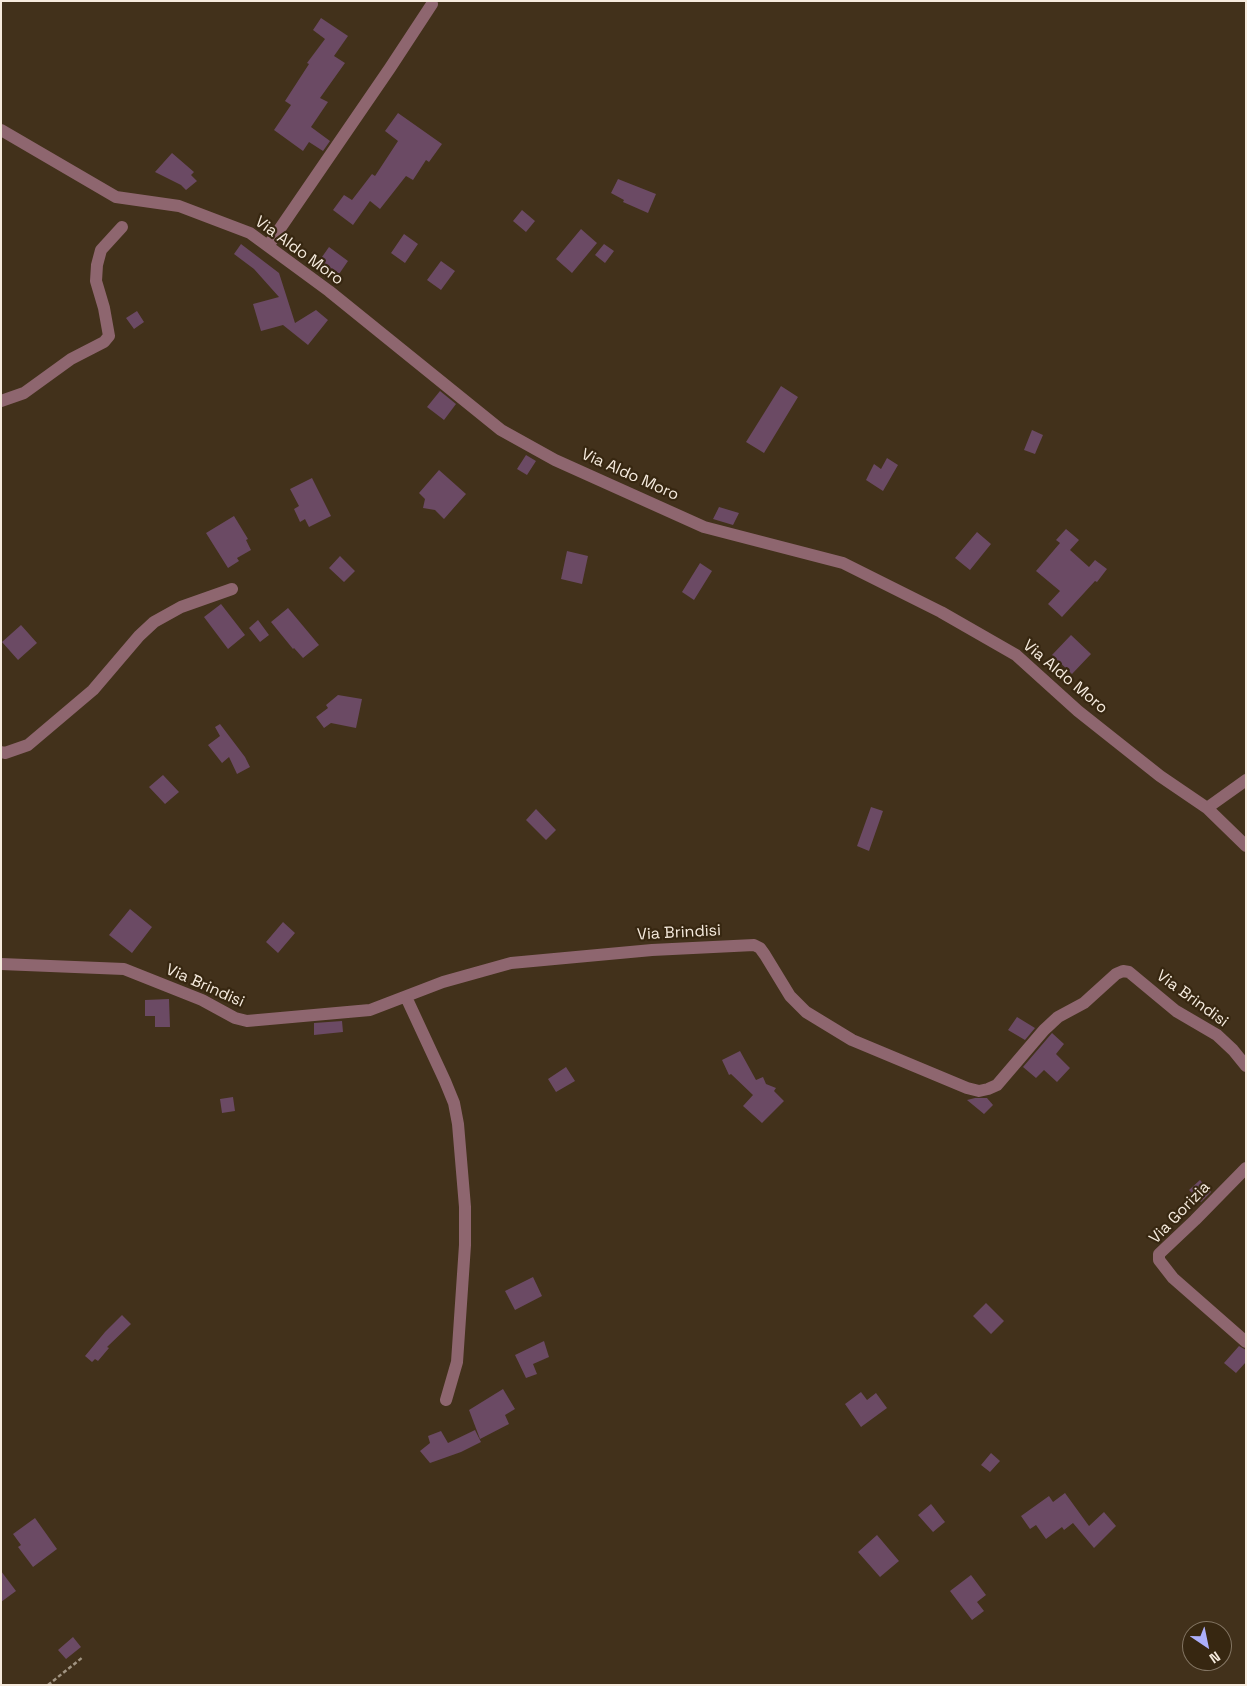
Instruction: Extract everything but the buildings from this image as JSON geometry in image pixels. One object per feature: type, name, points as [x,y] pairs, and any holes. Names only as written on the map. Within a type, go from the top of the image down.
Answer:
[{"type":"street","points":[[268,246],[432,4]]},
{"type":"street","name":"Via Aldo Moro","points":[[1,130],[116,197],[179,206],[250,233],[329,292],[502,430],[556,460],[704,526],[843,563],[941,612],[1016,655],[1078,712],[1160,776],[1207,808],[1246,846]]},
{"type":"street","points":[[1,401],[24,393],[71,359],[104,342],[109,336],[96,281],[97,265],[101,250],[122,227]]},
{"type":"street","points":[[1,752],[5,753],[28,745],[93,690],[139,636],[154,622],[181,606],[232,589]]},
{"type":"street","points":[[1207,808],[1246,780]]},
{"type":"street","name":"Via Brindisi","points":[[1,964],[124,969],[202,1000],[235,1018],[247,1021],[370,1010],[443,982],[511,963],[652,950],[754,946],[760,948],[790,996],[806,1012],[852,1040],[978,1091],[997,1085],[1044,1030],[1058,1017],[1084,1003],[1116,974],[1123,971],[1129,972],[1176,1011],[1217,1036],[1233,1050],[1246,1066]]},
{"type":"street","points":[[406,997],[445,1081],[454,1103],[458,1124],[465,1207],[465,1245],[457,1362],[446,1400]]},
{"type":"street","name":"Via Gorizia","points":[[1246,1168],[1159,1254],[1159,1260],[1173,1278],[1246,1342]]},
{"type":"path","points":[[48,1685],[83,1657]]}]
